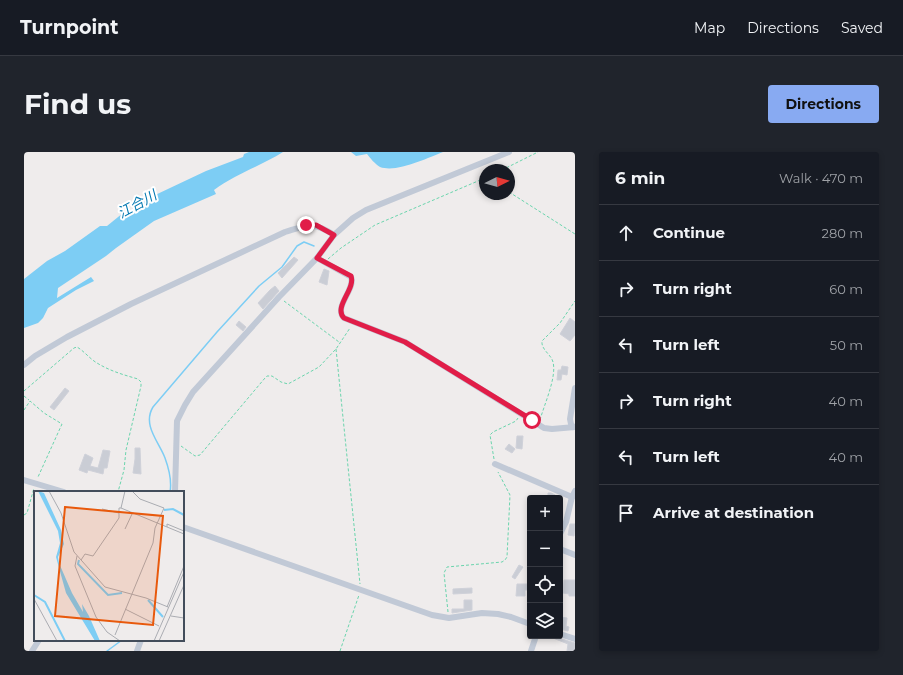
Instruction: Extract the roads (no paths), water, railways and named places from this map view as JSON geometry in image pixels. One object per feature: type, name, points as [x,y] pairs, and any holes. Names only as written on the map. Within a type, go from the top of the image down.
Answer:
[{"type":"street","points":[[175,491],[177,421],[185,404],[193,392],[279,297],[317,258],[334,235],[366,210],[509,152]]},
{"type":"street","points":[[24,365],[35,356],[67,337],[131,304],[285,232],[306,225],[316,225],[334,235]]},
{"type":"street","points":[[317,258],[351,276],[352,284],[340,310],[340,313],[344,318],[405,342],[532,420],[538,426],[548,429],[574,427]]},
{"type":"street","points":[[574,427],[570,420],[575,388]]},
{"type":"street","points":[[495,464],[574,494],[566,522],[562,531]]},
{"type":"street","points":[[24,480],[60,491]]},
{"type":"street","points":[[184,527],[432,615],[449,618],[482,613],[511,617],[527,623]]},
{"type":"street","points":[[563,550],[575,555]]},
{"type":"street","points":[[563,635],[575,639]]},
{"type":"street","points":[[531,651],[535,639]]},
{"type":"street","points":[[32,651],[38,641]]},
{"type":"street","points":[[137,651],[141,641]]},
{"type":"water","name":"江合川","points":[[249,152],[283,152],[222,184],[214,190],[216,194],[154,221],[106,256],[58,288],[57,298],[91,277],[94,281],[76,290],[48,308],[43,318],[38,323],[24,328],[24,279],[47,261],[65,251],[100,226],[107,226],[123,213],[127,215],[135,209],[134,205],[206,171],[243,157],[244,154]]},
{"type":"water","points":[[351,152],[443,152],[412,164],[395,168],[387,168],[378,166],[367,154],[356,156]]},
{"type":"waterway","points":[[170,491],[168,466],[150,427],[149,420],[153,407],[217,332],[259,286],[282,267],[297,246],[304,242],[314,246]]},
{"type":"waterway","points":[[107,651],[121,641]]}]
